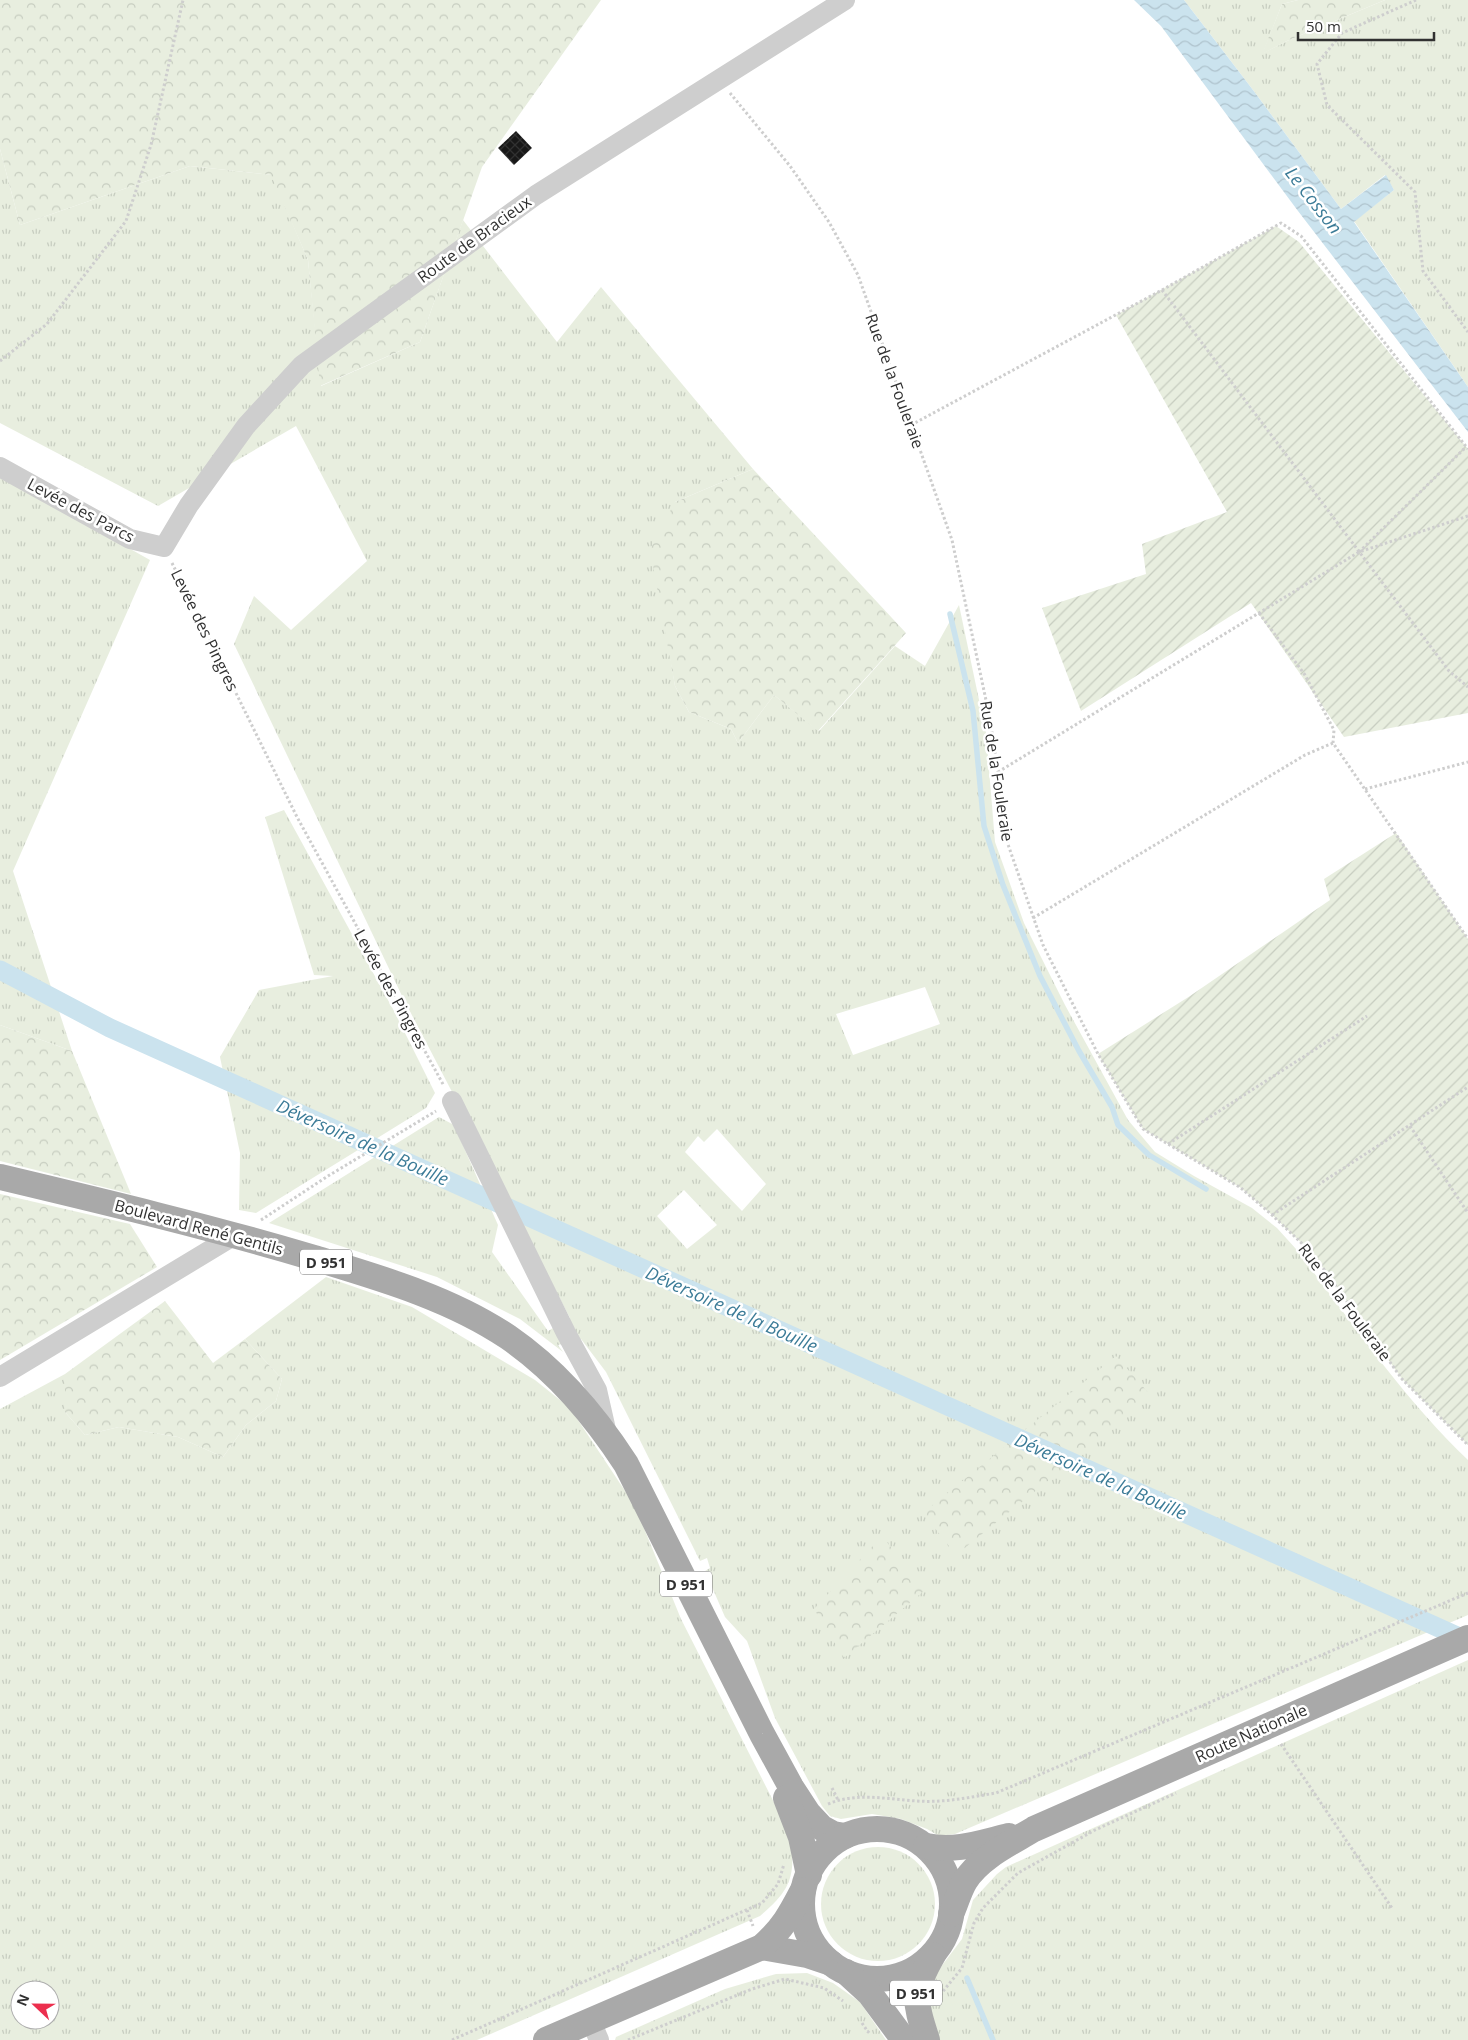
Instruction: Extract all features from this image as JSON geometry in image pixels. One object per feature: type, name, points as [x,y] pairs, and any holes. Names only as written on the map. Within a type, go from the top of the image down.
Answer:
[{"type":"main road","name":"Boulevard René Gentils","points":[[0,1177],[235,1235],[391,1282],[468,1314],[509,1338],[544,1366],[579,1402],[607,1436],[626,1464],[762,1734],[808,1813],[822,1828],[832,1834],[845,1836]]},
{"type":"main road","name":"Route Nationale","points":[[926,1846],[954,1849],[1034,1829],[1274,1739],[1468,1638]]},
{"type":"main road","name":"Boulevard René Gentils","points":[[762,1734],[801,1837],[807,1881]]},
{"type":"main road","name":"Route Nationale","points":[[952,1914],[966,1880],[982,1863],[1034,1829]]},
{"type":"main road","points":[[546,2040],[595,2030],[757,1936],[778,1933],[789,1918],[817,1861],[827,1848],[845,1836],[866,1830],[887,1830],[908,1835],[926,1846],[943,1867],[949,1880],[952,1914],[946,1933],[936,1950],[915,1968],[888,1978],[873,1978],[840,1968],[757,1936]]},
{"type":"main road","points":[[807,1881],[803,1909],[805,1921],[813,1942],[840,1968]]},
{"type":"main road","name":"D 951","points":[[927,2040],[917,2007],[916,1995],[921,1977],[936,1950]]},
{"type":"main road","name":"D 951","points":[[840,1968],[870,1994],[897,2030]]},
{"type":"street","name":"Route de Bracieux","points":[[164,547],[189,505],[246,426],[302,365],[536,195],[845,0]]},
{"type":"street","name":"Levée des Parcs","points":[[0,467],[130,538],[164,547]]},
{"type":"street","points":[[452,1101],[566,1333],[597,1390],[607,1436]]},
{"type":"street","points":[[0,1378],[235,1235]]},
{"type":"path","points":[[0,361],[47,324],[126,221],[151,145],[183,0]]},
{"type":"path","points":[[1416,0],[1342,33],[1317,64],[1327,105],[1415,192],[1423,271],[1468,332]]},
{"type":"path","name":"Rue de la Fouleraie","points":[[718,79],[790,166],[833,230],[858,275],[952,540],[990,719],[998,772],[1003,830],[1043,945],[1098,1054],[1143,1129],[1241,1188],[1313,1254],[1402,1379],[1468,1445]]},
{"type":"path","points":[[911,425],[1162,290],[1281,223],[1302,236],[1467,448],[1359,552],[998,772]]},
{"type":"path","points":[[1162,290],[1449,671],[1468,688]]},
{"type":"path","points":[[1359,552],[1468,516]]},
{"type":"path","name":"Levée des Pingres","points":[[164,547],[297,816],[452,1101]]},
{"type":"path","points":[[1259,613],[1305,675],[1334,730],[1333,743],[1468,939]]},
{"type":"path","points":[[1033,918],[1305,755],[1333,743]]},
{"type":"path","points":[[1365,789],[1468,762]]},
{"type":"path","points":[[1168,1144],[1367,1016]]},
{"type":"path","points":[[1272,1215],[1468,1088]]},
{"type":"path","points":[[262,1219],[328,1176],[452,1101]]},
{"type":"path","points":[[1410,1126],[1468,1213]]},
{"type":"path","points":[[808,1813],[838,1800],[877,1797],[938,1801],[996,1793],[1468,1593]]},
{"type":"path","points":[[1274,1739],[1290,1740]]},
{"type":"path","points":[[1274,1739],[1392,1908]]},
{"type":"path","points":[[832,1788],[838,1800]]},
{"type":"path","points":[[917,2007],[937,1999],[951,1983],[962,1968],[974,1923],[983,1908],[1018,1873],[1095,1830],[1184,1789]]},
{"type":"path","points":[[452,2040],[762,1903],[778,1884],[785,1859]]},
{"type":"path","points":[[747,1910],[757,1936]]},
{"type":"path","points":[[772,1974],[776,1982]]},
{"type":"path","points":[[628,2040],[752,1989],[785,1979],[824,1988],[844,2002]]},
{"type":"path","points":[[856,2015],[868,2032],[897,2030]]},
{"type":"green space","points":[[0,0],[601,0],[482,167],[420,342],[320,386],[308,260],[271,175],[190,166],[20,225],[0,149]]},
{"type":"green space","points":[[1184,0],[1298,0],[1282,4],[1263,53],[1289,40],[1385,0],[1468,0],[1468,387],[1354,221],[1394,190],[1385,175],[1341,209]]},
{"type":"green space","points":[[1298,0],[1385,0],[1289,40],[1262,54],[1282,4]]},
{"type":"green space","points":[[0,149],[20,225],[190,166],[272,175],[308,260],[321,386],[420,342],[463,220],[557,342],[601,287],[753,469],[675,502],[666,631],[675,686],[689,712],[731,729],[738,743],[774,695],[819,731],[895,646],[925,666],[959,605],[986,733],[995,842],[1024,923],[1065,1005],[1128,1120],[1155,1152],[1252,1208],[1277,1228],[1296,1249],[1399,1385],[1468,1460],[1468,1615],[955,1834],[939,1836],[901,1819],[872,1814],[841,1819],[830,1816],[822,1806],[775,1718],[747,1641],[725,1617],[705,1571],[710,1568],[707,1558],[700,1561],[606,1372],[581,1339],[558,1345],[563,1352],[520,1319],[437,1277],[269,1223],[439,1117],[454,1125],[498,1225],[492,1252],[548,1331],[570,1318],[403,998],[234,644],[254,596],[291,630],[367,561],[296,426],[158,506],[0,423]],"holes":[[[925,987],[940,1024],[853,1055],[836,1014]],[[717,1129],[766,1184],[742,1211],[685,1152],[698,1136],[704,1142]],[[684,1190],[717,1225],[687,1249],[657,1216]]]},
{"type":"green space","points":[[1276,226],[1299,242],[1468,449],[1468,713],[1344,737],[1251,603],[1081,711],[1042,608],[1146,574],[1142,544],[1227,512],[1116,315]]},
{"type":"green space","points":[[753,469],[906,633],[818,731],[774,695],[738,743],[731,729],[689,712],[675,686],[650,549],[675,502]]},
{"type":"green space","points":[[0,476],[150,560],[13,871],[72,1051],[0,1025]]},
{"type":"green space","points":[[284,810],[394,1011],[435,1093],[426,1108],[256,1213],[239,1210],[240,1153],[220,1057],[259,990],[333,976],[314,975],[265,817]]},
{"type":"green space","points":[[1396,833],[1468,939],[1468,1445],[1402,1379],[1313,1254],[1241,1188],[1143,1129],[1098,1054],[1190,996],[1330,900],[1324,879]]},
{"type":"green space","points":[[0,1025],[72,1051],[131,1194],[0,1161]]},
{"type":"green space","points":[[0,1194],[130,1224],[157,1267],[0,1360]]},
{"type":"green space","points":[[326,1277],[412,1307],[535,1380],[570,1408],[635,1506],[681,1619],[790,1834],[792,1871],[789,1880],[779,1898],[760,1916],[477,2040],[0,2040],[0,1409],[65,1374],[65,1412],[85,1435],[119,1427],[178,1437],[223,1457],[246,1425],[276,1401],[282,1379],[245,1339]]},
{"type":"green space","points":[[165,1301],[213,1363],[245,1339],[282,1379],[276,1401],[246,1425],[223,1457],[178,1437],[119,1427],[85,1435],[65,1412],[65,1374]]},
{"type":"green space","points":[[1116,1356],[1152,1397],[956,1555],[923,1513]]},
{"type":"green space","points":[[882,1536],[925,1590],[844,1658],[814,1609]]},
{"type":"green space","points":[[1468,1660],[1468,2040],[937,2040],[926,2014],[928,1984],[962,1939],[973,1900],[1006,1867]]},
{"type":"green space","points":[[878,1847],[900,1851],[918,1864],[931,1882],[935,1904],[931,1926],[918,1944],[900,1957],[878,1961],[856,1957],[838,1944],[825,1926],[821,1904],[825,1882],[838,1864],[856,1851]]},
{"type":"green space","points":[[807,1973],[833,1983],[860,2002],[886,2040],[615,2040],[616,2037],[725,1989],[776,1974]]},
{"type":"water","name":"Le Cosson","points":[[1134,0],[1184,0],[1341,209],[1386,175],[1394,190],[1354,222],[1468,387],[1468,432],[1298,211],[1161,26]]},
{"type":"building","points":[[516,131],[532,148],[514,165],[498,148]]},
{"type":"waterway","points":[[950,614],[973,711],[984,826],[1003,885],[1040,976],[1079,1051],[1112,1107],[1118,1125],[1149,1155],[1206,1189]]},
{"type":"waterway","name":"Déversoire de la Bouille","points":[[0,970],[110,1028],[1468,1641]]},
{"type":"waterway","points":[[967,1978],[993,2040]]}]
